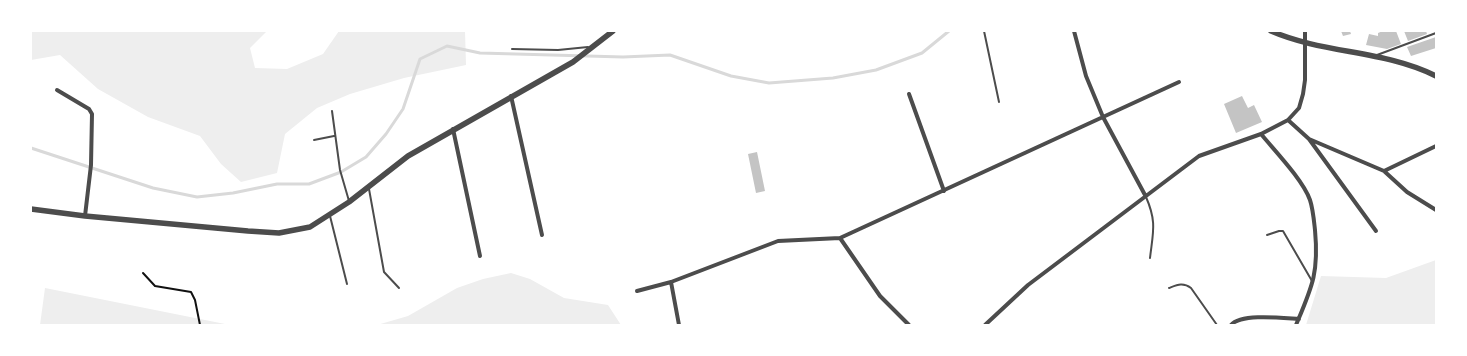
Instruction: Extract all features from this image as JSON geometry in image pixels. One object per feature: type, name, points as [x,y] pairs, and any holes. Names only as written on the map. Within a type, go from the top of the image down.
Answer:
[{"type":"street","points":[[31,209],[85,216],[279,233],[310,227],[349,202],[408,156],[576,60],[590,47],[613,31]]},
{"type":"street","points":[[1074,31],[1086,76],[1103,117],[1145,196]]},
{"type":"street","points":[[1271,31],[1306,43],[1375,56],[1413,67],[1436,76]]},
{"type":"street","points":[[985,325],[1028,285],[1199,156],[1261,134],[1288,120],[1299,108],[1303,94],[1305,80],[1305,31]]},
{"type":"street","points":[[637,291],[671,282],[764,245],[778,242],[840,238],[1179,82]]},
{"type":"street","points":[[57,90],[89,109],[92,114],[91,165],[85,216]]},
{"type":"street","points":[[909,94],[944,191]]},
{"type":"street","points":[[511,96],[542,235]]},
{"type":"street","points":[[1288,120],[1309,139],[1376,231]]},
{"type":"street","points":[[453,129],[480,256]]},
{"type":"street","points":[[1261,134],[1290,170],[1310,200],[1317,248],[1317,267],[1314,283],[1296,325]]},
{"type":"street","points":[[1309,139],[1384,170],[1407,192],[1436,210]]},
{"type":"street","points":[[1384,170],[1436,146]]},
{"type":"street","points":[[840,238],[880,296],[909,325]]},
{"type":"street","points":[[671,282],[680,325]]},
{"type":"street","points":[[1231,325],[1236,320],[1246,318],[1299,318]]},
{"type":"lane","points":[[984,31],[999,102]]},
{"type":"lane","points":[[1375,56],[1436,33]]},
{"type":"lane","points":[[512,49],[558,50],[590,47]]},
{"type":"lane","points":[[332,112],[334,136],[340,170],[349,202]]},
{"type":"lane","points":[[314,140],[334,136]]},
{"type":"lane","points":[[369,187],[384,272],[399,288]]},
{"type":"lane","points":[[1145,196],[1153,214],[1153,234],[1150,258]]},
{"type":"lane","points":[[330,215],[347,284]]},
{"type":"lane","points":[[1267,235],[1279,231],[1286,234],[1314,283]]},
{"type":"lane","points":[[1168,288],[1185,284],[1191,288],[1218,325]]},
{"type":"path","points":[[143,273],[155,286],[191,292],[195,300],[200,325]]},
{"type":"shaded area","points":[[31,31],[267,31],[250,48],[255,68],[287,69],[323,54],[339,31],[465,31],[466,65],[404,78],[350,94],[317,108],[285,134],[277,173],[241,182],[221,164],[200,136],[148,117],[98,89],[60,55],[31,60]]},
{"type":"shaded area","points":[[1436,260],[1436,325],[1306,325],[1321,276],[1386,278]]},
{"type":"shaded area","points":[[511,273],[530,279],[564,298],[608,305],[621,325],[377,325],[408,316],[457,288],[483,279]]},
{"type":"shaded area","points":[[45,288],[230,325],[40,325]]},
{"type":"building","points":[[1341,31],[1350,31],[1351,34],[1343,36]]},
{"type":"building","points":[[1383,31],[1396,31],[1401,44],[1387,49],[1366,45],[1369,34],[1378,36],[1378,33]]},
{"type":"building","points":[[1404,31],[1426,31],[1427,34],[1408,41]]},
{"type":"building","points":[[1436,37],[1436,48],[1411,56],[1407,47]]},
{"type":"building","points":[[1242,96],[1248,108],[1254,105],[1262,122],[1236,133],[1224,104]]},
{"type":"building","points":[[757,152],[765,191],[756,193],[748,154]]},
{"type":"waterway","points":[[31,148],[153,188],[197,197],[233,193],[277,184],[309,184],[341,172],[366,157],[386,134],[403,109],[420,59],[447,46],[480,53],[623,57],[670,55],[731,76],[769,83],[833,78],[876,70],[922,53],[949,31]]}]
